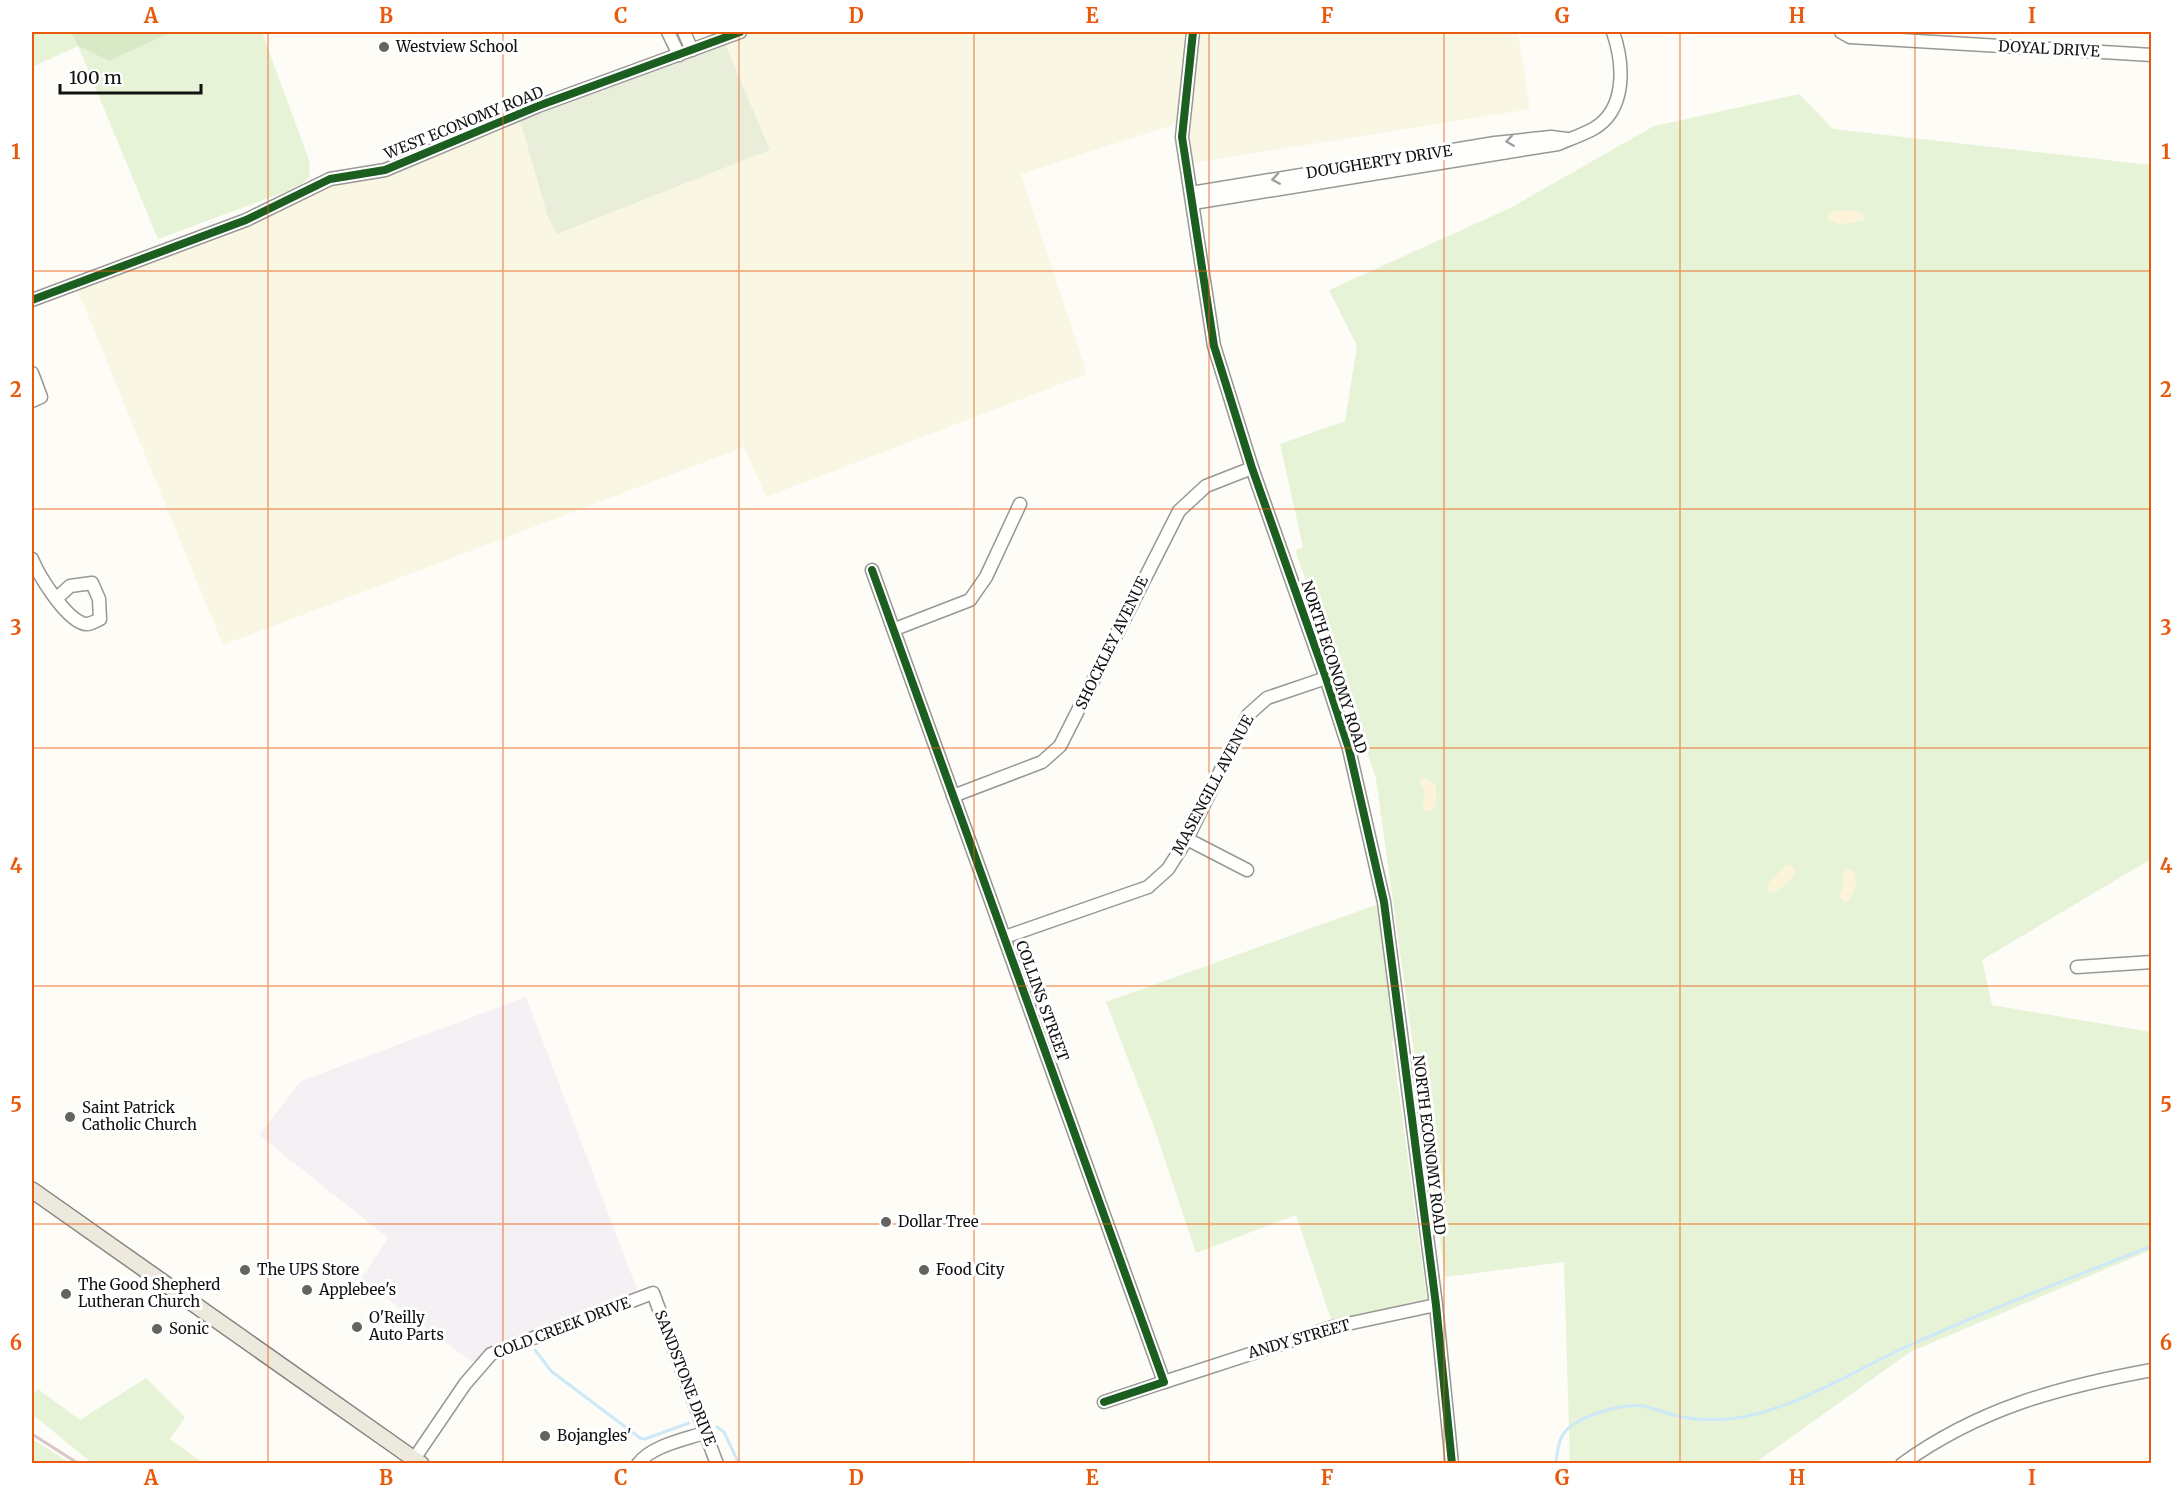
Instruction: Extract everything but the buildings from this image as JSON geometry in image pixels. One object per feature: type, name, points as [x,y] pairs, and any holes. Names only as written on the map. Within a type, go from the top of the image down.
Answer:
[{"type":"main road","points":[[32,1190],[418,1461]]},
{"type":"street","points":[[668,32],[679,55]]},
{"type":"street","points":[[684,32],[692,50]]},
{"type":"street","name":"WEST ECONOMY ROAD","points":[[32,300],[246,220],[330,179],[385,170],[538,106],[740,32]]},
{"type":"street","name":"NORTH ECONOMY ROAD","points":[[1193,32],[1182,137],[1214,346],[1252,468],[1326,678],[1348,749],[1384,902],[1436,1305],[1452,1464]]},
{"type":"street","name":"DOUGHERTY DRIVE","points":[[1192,198],[1515,141],[1551,137],[1568,139],[1594,128],[1611,112],[1617,99],[1621,69],[1613,32]]},
{"type":"street","name":"DOYAL DRIVE","points":[[1841,32],[1850,38],[2151,55]]},
{"type":"street","points":[[32,373],[41,398],[32,401]]},
{"type":"street","name":"SHOCKLEY AVENUE","points":[[953,796],[1042,762],[1060,746],[1179,511],[1206,486],[1252,468]]},
{"type":"street","points":[[895,629],[970,600],[986,577],[1020,504]]},
{"type":"street","points":[[32,559],[40,578],[56,599]]},
{"type":"street","name":"COLLINS STREET","points":[[872,570],[1164,1382]]},
{"type":"street","name":"MASENGILL AVENUE","points":[[1005,937],[1148,887],[1168,869],[1186,839],[1228,752],[1252,710],[1267,698],[1326,678]]},
{"type":"street","points":[[1186,839],[1247,870]]},
{"type":"street","points":[[2077,967],[2151,962]]},
{"type":"street","name":"COLD CREEK DRIVE","points":[[418,1461],[465,1384],[491,1354],[653,1293]]},
{"type":"street","name":"SANDSTONE DRIVE","points":[[653,1293],[717,1464]]},
{"type":"street","name":"ANDY STREET","points":[[1164,1382],[1333,1328],[1436,1305]]},
{"type":"street","points":[[1902,1464],[1933,1442],[2043,1393],[2151,1370]]},
{"type":"street","points":[[1104,1402],[1164,1382]]},
{"type":"street","points":[[638,1464],[642,1457],[655,1450],[704,1433]]},
{"type":"shaded area","points":[[740,32],[1518,32],[1530,109],[1187,164],[1182,122],[1021,174],[1087,374],[766,497],[744,447],[223,645],[75,284],[330,179],[385,170],[518,114],[548,217],[557,233],[770,150],[725,44]]},
{"type":"shaded area","points":[[526,997],[640,1297],[472,1362],[361,1279],[388,1238],[259,1135],[301,1081]]},
{"type":"green space","points":[[32,32],[71,32],[78,46],[32,67]]},
{"type":"green space","points":[[71,32],[172,32],[109,61],[78,46]]},
{"type":"green space","points":[[172,32],[262,32],[310,163],[309,177],[302,184],[285,192],[158,239],[78,46],[109,61]]},
{"type":"green space","points":[[725,44],[770,150],[557,234],[548,217],[520,121]]},
{"type":"green space","points":[[1799,94],[1833,129],[2151,165],[2151,859],[1982,960],[1992,1005],[2151,1032],[2151,1250],[1910,1352],[1755,1463],[1570,1463],[1564,1262],[1445,1277],[1376,779],[1347,689],[1296,554],[1296,550],[1303,547],[1280,444],[1345,421],[1357,346],[1329,290],[1510,208],[1654,126]]},
{"type":"green space","points":[[1384,902],[1401,1037],[1392,1041],[1427,1299],[1332,1322],[1296,1215],[1196,1253],[1153,1124],[1106,1002]]},
{"type":"green space","points":[[146,1378],[185,1417],[170,1439],[203,1463],[92,1463],[32,1414],[32,1395],[38,1389],[80,1420]]},
{"type":"green space","points":[[32,1439],[70,1463],[32,1463]]},
{"type":"sand","points":[[1853,210],[1863,213],[1864,220],[1841,225],[1828,220],[1829,215],[1834,211]]},
{"type":"sand","points":[[1426,778],[1436,785],[1436,797],[1434,808],[1426,812],[1422,809],[1425,794],[1420,782],[1421,779]]},
{"type":"sand","points":[[1791,865],[1796,870],[1789,881],[1781,888],[1769,893],[1767,884],[1785,866]]},
{"type":"sand","points":[[1848,869],[1855,871],[1856,885],[1850,899],[1845,902],[1839,896],[1844,883],[1843,873]]},
{"type":"waterway","points":[[1556,1464],[1559,1444],[1564,1433],[1589,1416],[1634,1406],[1643,1406],[1681,1417],[1714,1420],[1759,1413],[1825,1388],[1908,1346],[1968,1320],[2152,1246]]},
{"type":"waterway","points":[[535,1350],[551,1371],[640,1438],[645,1439],[689,1423]]},
{"type":"waterway","points":[[717,1427],[724,1432],[739,1464]]},
{"type":"railway","points":[[32,1434],[79,1464]]},
{"type":"cycle path","points":[[32,300],[246,220],[330,179],[385,170],[538,106],[740,32]]},
{"type":"cycle path","points":[[1193,32],[1182,137],[1214,346],[1252,468],[1349,749],[1384,902],[1436,1305],[1452,1464]]},
{"type":"cycle path","points":[[872,570],[1164,1382],[1104,1402]]},
{"type":"place","name":"Westview School","points":[[384,47]]},
{"type":"place","name":"Saint Patrick Catholic Church","points":[[70,1117]]},
{"type":"place","name":"Dollar Tree","points":[[886,1222]]},
{"type":"place","name":"The UPS Store","points":[[245,1270]]},
{"type":"place","name":"Food City","points":[[924,1270]]},
{"type":"place","name":"Applebee's","points":[[307,1290]]},
{"type":"place","name":"The Good Shepherd Lutheran Church","points":[[66,1294]]},
{"type":"place","name":"O'Reilly Auto Parts","points":[[357,1327]]},
{"type":"place","name":"Sonic","points":[[157,1329]]},
{"type":"place","name":"Bojangles'","points":[[545,1436]]}]
